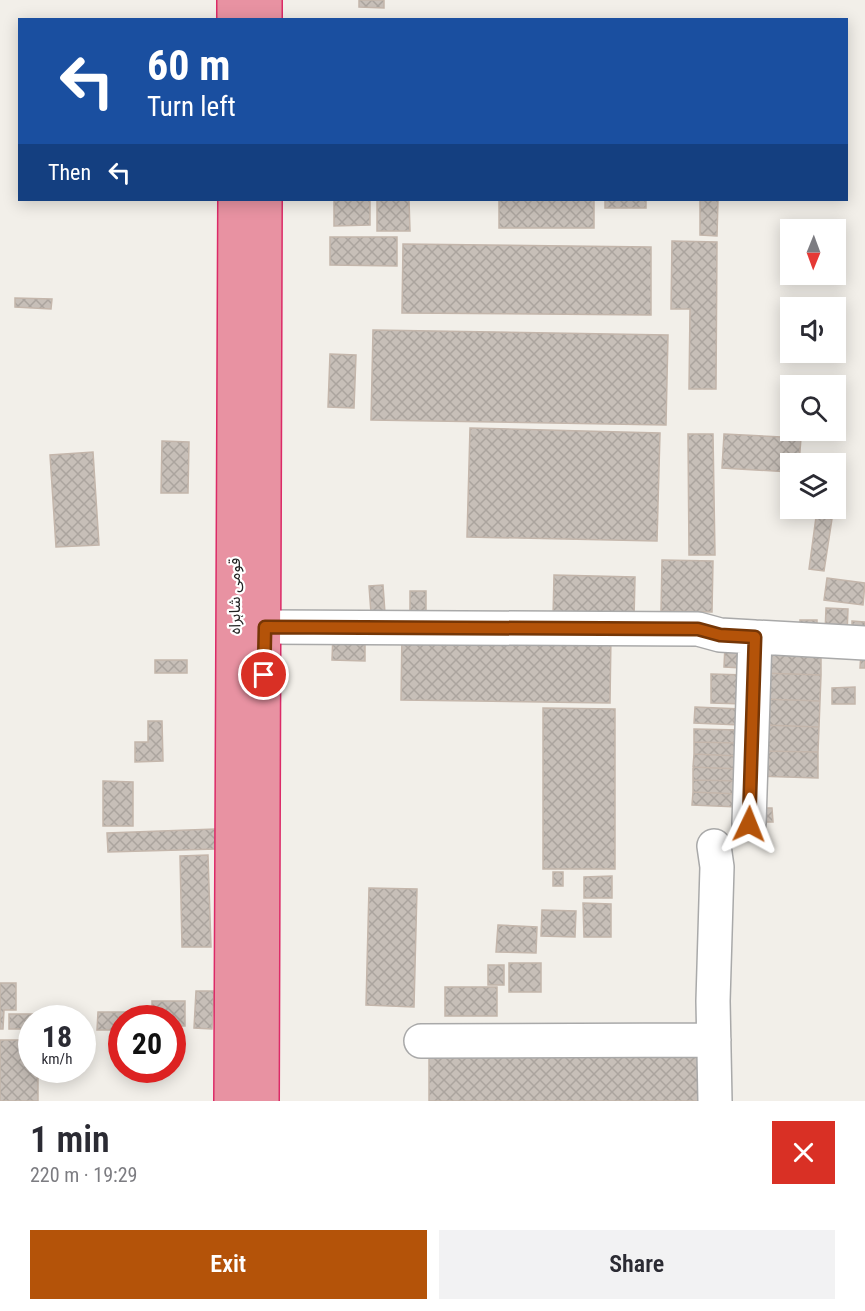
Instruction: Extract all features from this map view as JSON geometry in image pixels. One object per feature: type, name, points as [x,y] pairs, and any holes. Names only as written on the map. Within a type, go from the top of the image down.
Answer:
[{"type":"highway","points":[[234,0],[234,18]]},
{"type":"highway","points":[[265,0],[265,18]]},
{"type":"highway","name":"قومی شاہراہ","points":[[231,1101],[235,201]]},
{"type":"highway","name":"قومی شاہراہ","points":[[262,1101],[265,201]]},
{"type":"street","points":[[265,627],[698,629],[720,635],[865,643]]},
{"type":"street","points":[[749,824],[755,637]]},
{"type":"street","points":[[714,846],[717,867],[713,1001],[715,1101]]},
{"type":"street","points":[[421,1041],[714,1040]]},
{"type":"building","points":[[359,0],[384,0],[384,8],[359,7]]},
{"type":"building","points":[[334,201],[370,201],[370,225],[334,226]]},
{"type":"building","points":[[377,201],[409,201],[410,231],[377,231]]},
{"type":"building","points":[[499,201],[594,201],[594,228],[499,228]]},
{"type":"building","points":[[605,201],[646,201],[646,208],[605,208]]},
{"type":"building","points":[[700,201],[718,201],[717,236],[700,235]]},
{"type":"building","points":[[330,237],[397,237],[397,266],[330,265]]},
{"type":"building","points":[[672,241],[717,242],[716,389],[689,389],[690,309],[671,309]]},
{"type":"building","points":[[403,244],[651,247],[651,315],[402,313]]},
{"type":"building","points":[[15,298],[52,299],[51,309],[15,307]]},
{"type":"building","points":[[373,330],[668,335],[666,425],[371,420]]},
{"type":"building","points":[[330,354],[356,355],[354,408],[328,407]]},
{"type":"building","points":[[470,428],[660,433],[657,541],[467,537]]},
{"type":"building","points":[[688,434],[713,434],[715,555],[689,555]]},
{"type":"building","points":[[724,434],[780,437],[780,441],[801,441],[800,453],[780,453],[780,471],[722,468]]},
{"type":"building","points":[[162,441],[189,442],[188,493],[161,493]]},
{"type":"building","points":[[93,452],[99,545],[56,547],[50,455]]},
{"type":"building","points":[[816,519],[832,519],[824,571],[809,569]]},
{"type":"building","points":[[662,560],[713,561],[712,612],[661,611]]},
{"type":"building","points":[[554,575],[635,577],[634,620],[553,618]]},
{"type":"building","points":[[827,578],[865,583],[863,605],[824,600]]},
{"type":"building","points":[[383,585],[385,613],[371,613],[369,586]]},
{"type":"building","points":[[410,591],[426,591],[426,612],[410,612]]},
{"type":"building","points":[[826,608],[848,609],[847,634],[825,633]]},
{"type":"building","points":[[800,620],[817,620],[817,631],[800,631]]},
{"type":"building","points":[[852,621],[865,622],[865,633],[852,632]]},
{"type":"building","points":[[402,632],[611,635],[610,703],[401,700]]},
{"type":"building","points":[[333,633],[365,634],[365,661],[332,660]]},
{"type":"building","points":[[725,645],[742,645],[742,668],[724,667]]},
{"type":"building","points":[[762,648],[821,650],[821,675],[762,673]]},
{"type":"building","points":[[861,653],[865,653],[865,668],[860,668]]},
{"type":"building","points":[[155,660],[187,660],[187,673],[155,673]]},
{"type":"building","points":[[762,673],[821,675],[820,701],[761,699]]},
{"type":"building","points":[[711,674],[745,675],[745,704],[711,703]]},
{"type":"building","points":[[855,687],[855,704],[832,704],[832,688]]},
{"type":"building","points":[[761,699],[820,701],[819,727],[760,725]]},
{"type":"building","points":[[695,707],[741,709],[740,725],[694,723]]},
{"type":"building","points":[[543,708],[615,709],[615,869],[543,869]]},
{"type":"building","points":[[148,721],[162,721],[163,761],[135,762],[135,742],[148,742]]},
{"type":"building","points":[[760,725],[819,727],[818,752],[759,751]]},
{"type":"building","points":[[694,729],[740,730],[740,743],[694,742]]},
{"type":"building","points":[[694,742],[740,743],[739,756],[694,754]]},
{"type":"building","points":[[759,751],[818,752],[818,778],[758,776]]},
{"type":"building","points":[[694,754],[739,756],[739,769],[693,767]]},
{"type":"building","points":[[693,767],[739,769],[739,781],[693,780]]},
{"type":"building","points":[[693,780],[739,781],[738,794],[693,792]]},
{"type":"building","points":[[103,781],[133,782],[133,826],[103,826]]},
{"type":"building","points":[[693,792],[738,794],[738,807],[692,805]]},
{"type":"building","points":[[760,808],[772,808],[773,822],[761,822]]},
{"type":"building","points":[[215,829],[216,849],[108,852],[107,833]]},
{"type":"building","points":[[208,855],[211,947],[182,947],[180,856]]},
{"type":"building","points":[[553,872],[563,872],[563,886],[553,886]]},
{"type":"building","points":[[612,876],[612,898],[584,898],[584,877]]},
{"type":"building","points":[[369,888],[417,889],[414,1007],[366,1005]]},
{"type":"building","points":[[583,903],[611,904],[611,937],[584,937]]},
{"type":"building","points":[[542,910],[576,911],[575,937],[541,936]]},
{"type":"building","points":[[498,925],[537,927],[536,953],[496,952]]},
{"type":"building","points":[[509,963],[541,963],[541,992],[509,992]]},
{"type":"building","points":[[488,965],[504,965],[504,985],[488,985]]},
{"type":"building","points":[[0,983],[16,983],[16,1010],[4,1010],[3,1029],[0,1029]]},
{"type":"building","points":[[445,987],[497,987],[497,1016],[445,1016]]},
{"type":"building","points":[[196,991],[214,991],[212,1029],[194,1028]]},
{"type":"building","points":[[152,1001],[185,1001],[185,1005],[152,1005]]},
{"type":"building","points":[[98,1012],[108,1012],[108,1030],[97,1030]]},
{"type":"building","points":[[9,1014],[18,1014],[18,1029],[9,1029]]},
{"type":"building","points":[[0,1040],[18,1040],[18,1083],[38,1083],[38,1101],[0,1101]]},
{"type":"building","points":[[429,1049],[705,1051],[705,1101],[429,1101]]},
{"type":"route","points":[[264,675],[265,627],[698,629],[720,635],[755,637],[749,824]]}]
